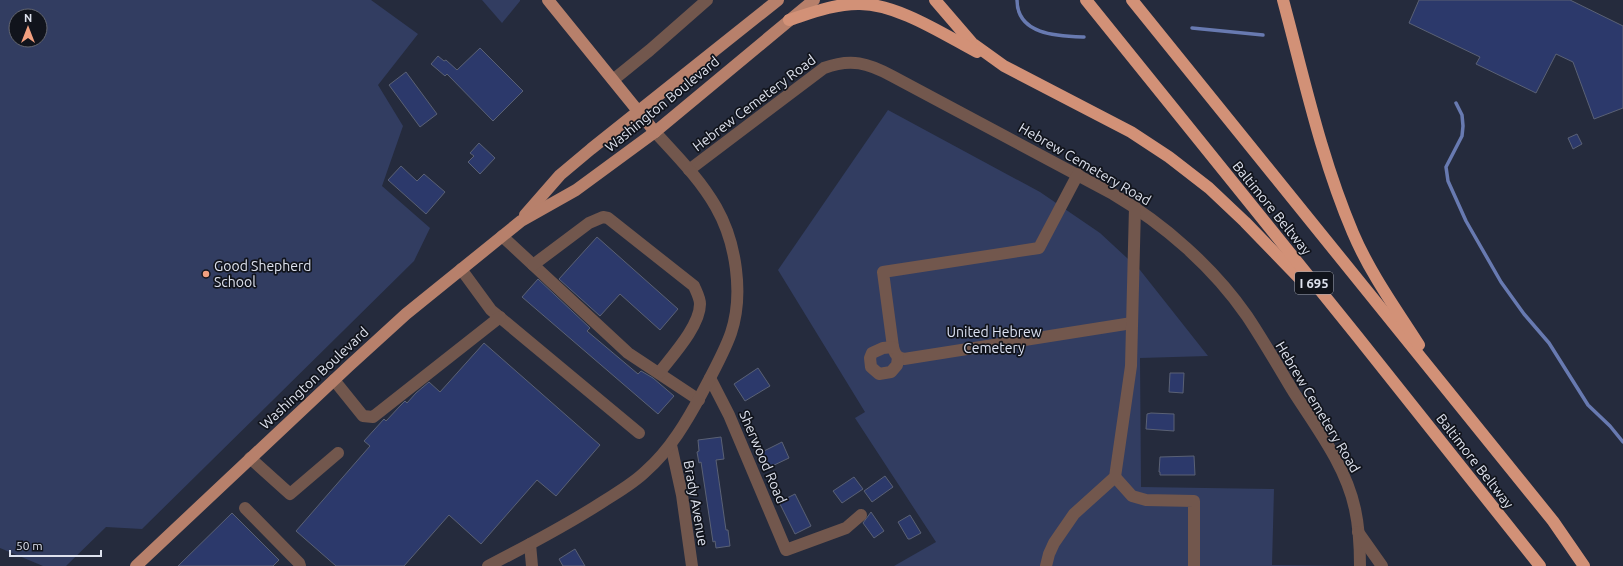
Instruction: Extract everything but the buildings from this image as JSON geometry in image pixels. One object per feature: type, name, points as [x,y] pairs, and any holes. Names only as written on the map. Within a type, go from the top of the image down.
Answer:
[{"type":"highway","points":[[935,0],[972,43],[1004,66]]},
{"type":"highway","name":"Baltimore Beltway","points":[[1086,0],[1540,566]]},
{"type":"highway","name":"Baltimore Beltway","points":[[1132,0],[1553,521],[1584,566]]},
{"type":"highway","points":[[1283,0],[1323,151],[1337,194],[1353,234],[1368,264],[1385,292],[1453,398]]},
{"type":"highway","points":[[788,20],[837,6],[859,4],[879,6],[903,13],[1131,132],[1169,157],[1209,188],[1245,222],[1357,336]]},
{"type":"main road","points":[[548,0],[655,132]]},
{"type":"main road","name":"Washington Boulevard","points":[[136,566],[406,314],[520,221],[560,175],[778,0]]},
{"type":"main road","name":"Washington Boulevard","points":[[520,221],[576,190],[655,132],[788,20],[814,0]]},
{"type":"street","points":[[613,80],[708,0]]},
{"type":"street","name":"Hebrew Cemetery Road","points":[[689,170],[824,68],[836,63],[861,63],[875,67],[1078,174],[1135,207],[1157,223],[1198,260],[1219,282],[1246,316],[1332,454],[1346,483],[1355,508],[1360,566]]},
{"type":"street","points":[[488,566],[586,512],[646,472],[671,445],[699,400],[732,326],[737,294],[736,269],[732,246],[716,206],[689,170],[655,132]]},
{"type":"street","points":[[1078,174],[1040,248],[883,272],[895,352],[904,359],[1132,323]]},
{"type":"street","points":[[1046,566],[1054,543],[1074,514],[1115,477],[1131,366],[1135,207]]},
{"type":"street","points":[[533,265],[589,223],[602,217],[608,218],[694,286],[700,303],[698,315],[686,339],[659,373]]},
{"type":"street","points":[[502,236],[628,352],[699,400]]},
{"type":"street","points":[[461,269],[491,310],[639,433]]},
{"type":"street","points":[[334,380],[363,416],[373,417],[500,317]]},
{"type":"street","name":"Sherwood Road","points":[[710,378],[729,415],[786,550],[846,528],[861,515]]},
{"type":"street","name":"Brady Avenue","points":[[671,445],[682,495],[692,566]]},
{"type":"street","points":[[250,458],[290,494],[338,453]]},
{"type":"street","points":[[1115,477],[1132,496],[1146,500],[1194,501],[1194,566]]},
{"type":"street","points":[[245,508],[299,563],[300,566]]},
{"type":"street","points":[[1358,532],[1382,566]]},
{"type":"street","points":[[530,544],[532,566]]},
{"type":"green space","name":"Good Shepherd School","points":[[0,0],[371,0],[418,34],[378,85],[403,126],[382,186],[430,228],[414,261],[142,529],[106,527],[66,566],[43,566],[0,548]]},
{"type":"green space","points":[[482,0],[520,0],[520,1],[502,23]]},
{"type":"green space","name":"United Hebrew Cemetery","points":[[888,110],[1040,192],[1100,233],[1140,270],[1208,356],[1140,358],[1141,487],[1274,489],[1272,565],[1344,566],[894,566],[936,542],[855,418],[865,412],[778,270]]},
{"type":"waterway","points":[[1017,0],[1019,12],[1031,27],[1051,34],[1084,37]]},
{"type":"waterway","points":[[1192,28],[1263,35]]},
{"type":"waterway","points":[[1456,103],[1462,115],[1462,136],[1446,167],[1448,181],[1466,221],[1501,282],[1524,314],[1549,343],[1588,405],[1610,426],[1623,442]]},
{"type":"place","name":"Good Shepherd School","points":[[206,274]]}]
